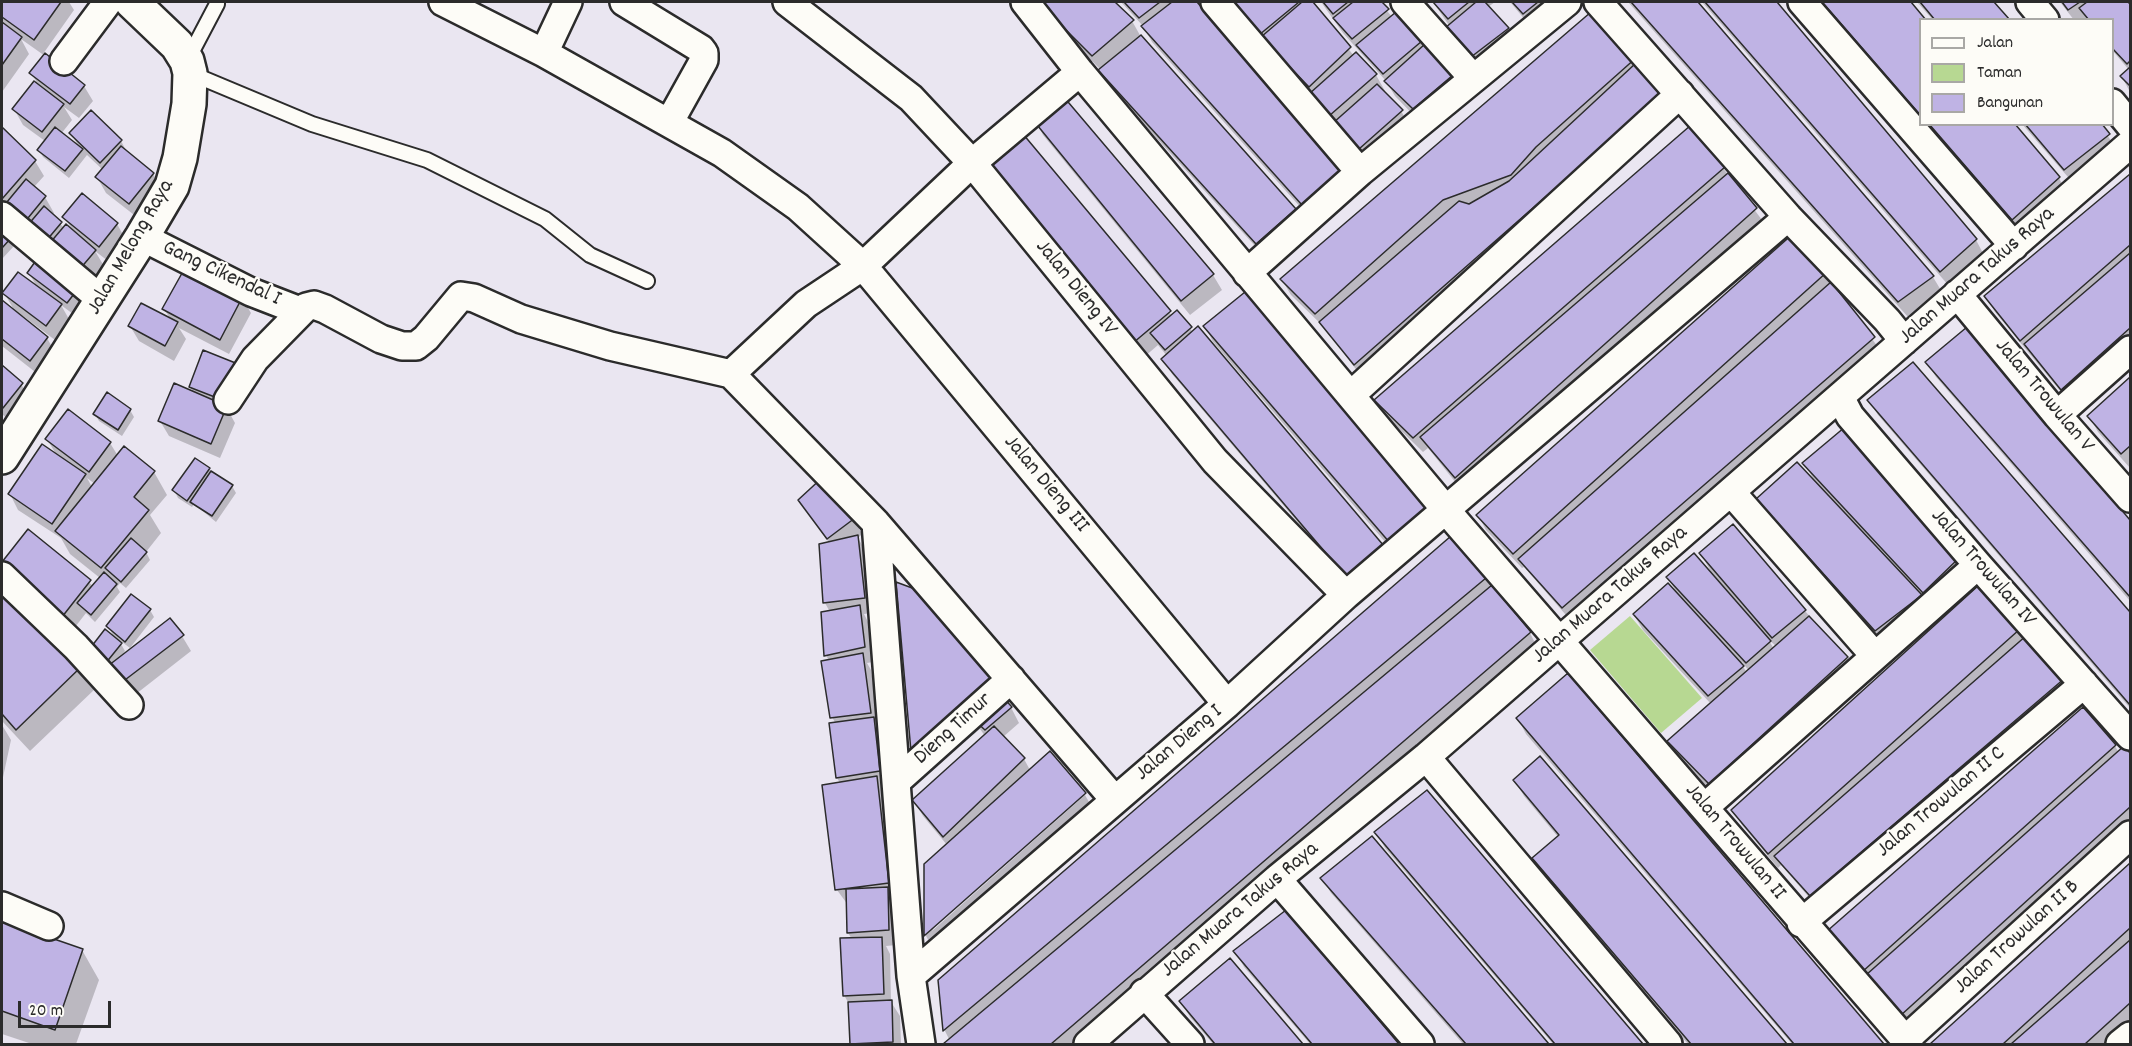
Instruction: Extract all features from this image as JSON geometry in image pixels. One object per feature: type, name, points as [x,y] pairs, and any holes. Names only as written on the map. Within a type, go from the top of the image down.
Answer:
[{"type":"main road","points":[[132,2],[177,45],[189,67]]},
{"type":"main road","name":"Jalan Melong Raya","points":[[2,457],[103,301],[172,186],[187,128],[189,67]]},
{"type":"street","name":"Jalan Dieng III","points":[[443,2],[544,53],[722,153],[798,207],[864,266],[1227,704]]},
{"type":"street","points":[[544,53],[568,2]]},
{"type":"street","points":[[624,2],[704,53],[704,60],[669,123]]},
{"type":"street","name":"Jalan Dieng IV","points":[[787,2],[856,52],[911,98],[972,164],[1215,460],[1346,595]]},
{"type":"street","name":"Jalan Trowulan II","points":[[1025,2],[1080,72],[1446,510],[1705,807],[1801,923],[1907,1042]]},
{"type":"street","points":[[1215,2],[1360,172]]},
{"type":"street","points":[[1405,2],[1473,78]]},
{"type":"street","points":[[1247,273],[1360,172],[1567,2]]},
{"type":"street","points":[[1598,2],[1788,217],[1887,320],[1904,341]]},
{"type":"street","points":[[1802,2],[2014,246]]},
{"type":"street","points":[[2030,2],[2043,18]]},
{"type":"street","points":[[64,61],[102,10]]},
{"type":"street","points":[[1080,72],[972,164],[864,266],[806,304],[731,374],[876,523],[1114,799]]},
{"type":"street","points":[[1351,395],[1680,94]]},
{"type":"street","points":[[2114,105],[2130,125]]},
{"type":"street","name":"Jalan Muara Takus Raya","points":[[1088,1044],[1277,879],[1426,758],[2130,144]]},
{"type":"street","points":[[2,216],[103,301]]},
{"type":"street","name":"Jalan Dieng I","points":[[911,976],[1227,704],[1346,595],[1788,217]]},
{"type":"street","name":"Gang Cikendal I","points":[[142,237],[251,292],[300,311],[314,306],[381,339],[402,346],[416,346],[426,338],[461,296],[468,296],[521,319],[610,346],[731,374]]},
{"type":"street","name":"Jalan Trowulan V","points":[[1957,294],[2057,415],[2130,498]]},
{"type":"street","points":[[228,400],[255,360],[300,311]]},
{"type":"street","points":[[2057,415],[2130,350]]},
{"type":"street","name":"Jalan Trowulan IV","points":[[1839,397],[1850,416],[2130,736]]},
{"type":"street","points":[[1731,492],[1875,656]]},
{"type":"street","points":[[876,523],[911,976],[921,1044]]},
{"type":"street","points":[[1705,807],[1978,565]]},
{"type":"street","points":[[2,576],[76,647],[129,705]]},
{"type":"street","name":"Dieng Timur","points":[[897,781],[1011,680]]},
{"type":"street","name":"Jalan Trowulan II C","points":[[1801,923],[2084,684]]},
{"type":"street","points":[[1426,758],[1668,1044]]},
{"type":"street","name":"Jalan Trowulan II B","points":[[1907,1042],[2130,835]]},
{"type":"street","points":[[1277,879],[1420,1044]]},
{"type":"street","points":[[2,906],[49,926]]},
{"type":"street","points":[[1144,993],[1190,1044]]},
{"type":"street","points":[[2120,1044],[2130,1036]]},
{"type":"lane","points":[[217,4],[189,67],[312,124],[427,160],[545,219],[590,255],[647,281]]},
{"type":"green space","points":[[1630,616],[1702,698],[1661,733],[1590,650]]},
{"type":"building","points":[[2,2],[61,2],[34,40],[2,17]]},
{"type":"building","points":[[1038,2],[1115,2],[1134,20],[1092,56]]},
{"type":"building","points":[[1124,2],[1160,2],[1139,18]]},
{"type":"building","points":[[1172,2],[1197,2],[1342,171],[1302,205],[1141,26]]},
{"type":"building","points":[[1231,2],[1299,2],[1259,35]]},
{"type":"building","points":[[1302,2],[1313,2],[1351,47],[1309,87],[1261,37]]},
{"type":"building","points":[[1323,2],[1348,2],[1333,14]]},
{"type":"building","points":[[1353,2],[1382,2],[1389,9],[1352,39],[1333,18]]},
{"type":"building","points":[[1433,2],[1469,2],[1448,19]]},
{"type":"building","points":[[1476,2],[1485,2],[1509,28],[1471,57],[1445,28]]},
{"type":"building","points":[[1512,2],[1538,2],[1523,14]]},
{"type":"building","points":[[1631,2],[1698,2],[1934,276],[1898,302]]},
{"type":"building","points":[[1705,2],[1777,2],[1977,239],[1940,272]]},
{"type":"building","points":[[1822,2],[1911,2],[1924,18],[1919,18],[1919,114]]},
{"type":"building","points":[[1920,2],[1994,2],[2008,18],[1933,18]]},
{"type":"building","points":[[2062,2],[2080,2],[2068,10]]},
{"type":"building","points":[[2087,2],[2128,2],[2130,4],[2130,61],[2127,64],[2114,50],[2114,18],[2087,18],[2079,8]]},
{"type":"building","points":[[1396,12],[1422,41],[1383,74],[1356,45]]},
{"type":"building","points":[[1591,12],[1637,57],[1536,147],[1511,175],[1443,200],[1315,314],[1280,279]]},
{"type":"building","points":[[2,22],[22,37],[2,65]]},
{"type":"building","points":[[1141,35],[1296,209],[1256,244],[1098,70]]},
{"type":"building","points":[[1425,44],[1453,75],[1413,109],[1384,81]]},
{"type":"building","points":[[1356,52],[1377,74],[1329,116],[1309,94]]},
{"type":"building","points":[[45,53],[85,85],[70,104],[29,73]]},
{"type":"building","points":[[1636,63],[1664,93],[1354,365],[1319,322],[1459,201],[1469,204],[1509,181]]},
{"type":"building","points":[[2130,67],[2130,86],[2120,76]]},
{"type":"building","points":[[34,81],[64,104],[42,132],[12,109]]},
{"type":"building","points":[[1377,84],[1403,110],[1359,149],[1333,123]]},
{"type":"building","points":[[1063,96],[1214,274],[1181,301],[1033,120]]},
{"type":"building","points":[[91,110],[122,140],[100,163],[69,133]]},
{"type":"building","points":[[1691,125],[1725,167],[1413,438],[1374,400]]},
{"type":"building","points":[[1931,126],[2017,126],[2060,177],[2012,220]]},
{"type":"building","points":[[2027,126],[2104,126],[2110,134],[2064,170]]},
{"type":"building","points":[[2,127],[36,160],[2,199]]},
{"type":"building","points":[[55,127],[83,149],[65,171],[37,150]]},
{"type":"building","points":[[1023,134],[1171,311],[1133,343],[981,171]]},
{"type":"building","points":[[121,146],[154,173],[129,204],[95,177]]},
{"type":"building","points":[[1728,173],[1757,208],[1455,478],[1420,437]]},
{"type":"building","points":[[2130,174],[2130,245],[2020,341],[1984,296]]},
{"type":"building","points":[[26,179],[46,196],[19,229],[2,208]]},
{"type":"building","points":[[82,193],[118,223],[99,247],[62,217]]},
{"type":"building","points":[[44,206],[62,222],[41,247],[22,232]]},
{"type":"building","points":[[66,224],[96,250],[74,276],[44,250]]},
{"type":"building","points":[[2,229],[11,238],[2,248]]},
{"type":"building","points":[[1795,232],[1827,272],[1513,554],[1476,515]]},
{"type":"building","points":[[2130,253],[2130,328],[2061,390],[2024,344]]},
{"type":"building","points":[[40,255],[81,285],[67,303],[27,273]]},
{"type":"building","points":[[186,266],[243,296],[220,340],[162,309]]},
{"type":"building","points":[[18,272],[62,304],[46,326],[2,293]]},
{"type":"building","points":[[1831,282],[1875,337],[1562,608],[1518,559]]},
{"type":"building","points":[[1245,292],[1433,507],[1390,543],[1203,326]]},
{"type":"building","points":[[2,300],[48,337],[30,361],[2,339]]},
{"type":"building","points":[[141,303],[178,322],[165,346],[128,326]]},
{"type":"building","points":[[1177,310],[1192,327],[1165,350],[1150,333]]},
{"type":"building","points":[[1198,326],[1384,546],[1347,578],[1161,359]]},
{"type":"building","points":[[1967,327],[2130,520],[2130,597],[1925,362]]},
{"type":"building","points":[[203,350],[238,364],[225,401],[189,387]]},
{"type":"building","points":[[1913,362],[2130,612],[2130,705],[1867,400]]},
{"type":"building","points":[[2,365],[23,383],[3,408],[2,407]]},
{"type":"building","points":[[2130,377],[2130,446],[2121,454],[2087,416]]},
{"type":"building","points":[[174,383],[227,406],[211,444],[158,421]]},
{"type":"building","points":[[107,392],[131,409],[118,430],[93,414]]},
{"type":"building","points":[[68,409],[111,442],[89,472],[45,439]]},
{"type":"building","points":[[1845,427],[1960,557],[1923,593],[1802,463]]},
{"type":"building","points":[[42,444],[86,474],[52,524],[8,494]]},
{"type":"building","points":[[124,446],[155,471],[134,497],[149,510],[101,568],[55,531]]},
{"type":"building","points":[[195,458],[210,468],[187,501],[172,490]]},
{"type":"building","points":[[1797,462],[1922,595],[1875,631],[1756,499]]},
{"type":"building","points":[[211,471],[233,485],[212,516],[190,502]]},
{"type":"building","points":[[824,476],[855,518],[827,539],[798,500]]},
{"type":"building","points":[[1733,524],[1806,610],[1772,638],[1699,553]]},
{"type":"building","points":[[28,529],[91,580],[62,617],[2,568],[2,562]]},
{"type":"building","points":[[858,535],[865,598],[823,603],[819,544]]},
{"type":"building","points":[[1451,536],[1486,578],[943,1031],[938,980]]},
{"type":"building","points":[[131,538],[147,552],[121,582],[105,568]]},
{"type":"building","points":[[1694,553],[1771,641],[1746,663],[1666,577]]},
{"type":"building","points":[[104,572],[117,584],[91,615],[77,603]]},
{"type":"building","points":[[2,580],[83,665],[16,730],[2,714]]},
{"type":"building","points":[[896,582],[923,592],[1001,685],[912,763]]},
{"type":"building","points":[[1668,583],[1744,666],[1708,696],[1633,614]]},
{"type":"building","points":[[1492,585],[1531,632],[1051,1044],[943,1044]]},
{"type":"building","points":[[1979,585],[2020,629],[1768,854],[1731,810]]},
{"type":"building","points":[[131,594],[151,609],[125,642],[106,626]]},
{"type":"building","points":[[860,605],[865,647],[824,656],[821,612]]},
{"type":"building","points":[[1809,616],[1848,657],[1709,784],[1667,741]]},
{"type":"building","points":[[170,618],[184,635],[117,686],[104,669]]},
{"type":"building","points":[[105,629],[122,643],[105,664],[88,651]]},
{"type":"building","points":[[2027,635],[2065,678],[1810,896],[1774,856]]},
{"type":"building","points":[[863,653],[871,713],[830,718],[821,661]]},
{"type":"building","points":[[1568,673],[1884,1044],[1794,1044],[1516,718]]},
{"type":"building","points":[[998,692],[1012,707],[985,730],[971,717]]},
{"type":"building","points":[[2083,707],[2116,745],[1862,972],[1826,932]]},
{"type":"building","points":[[874,717],[880,771],[836,778],[829,723]]},
{"type":"building","points":[[994,726],[1025,758],[943,837],[912,800]]},
{"type":"building","points":[[2124,746],[2130,753],[2130,807],[1900,1016],[1866,975]]},
{"type":"building","points":[[1050,751],[1086,793],[924,936],[924,864]]},
{"type":"building","points":[[1540,756],[1787,1044],[1691,1044],[1532,858],[1559,835],[1513,780]]},
{"type":"building","points":[[877,776],[889,883],[835,890],[822,785]]},
{"type":"building","points":[[1427,790],[1643,1044],[1555,1044],[1374,832]]},
{"type":"building","points":[[1372,836],[1549,1044],[1466,1044],[1320,878]]},
{"type":"building","points":[[2130,863],[2130,928],[2003,1044],[1930,1044]]},
{"type":"building","points":[[888,887],[889,930],[847,933],[846,889]]},
{"type":"building","points":[[1286,910],[1399,1044],[1312,1044],[1233,951]]},
{"type":"building","points":[[2,921],[83,949],[55,1030],[2,1011]]},
{"type":"building","points":[[882,937],[884,994],[843,996],[840,938]]},
{"type":"building","points":[[2130,940],[2130,1003],[2085,1044],[2011,1044]]},
{"type":"building","points":[[1230,958],[1303,1044],[1215,1044],[1179,1001]]},
{"type":"building","points":[[892,1000],[893,1042],[850,1044],[848,1002]]}]
